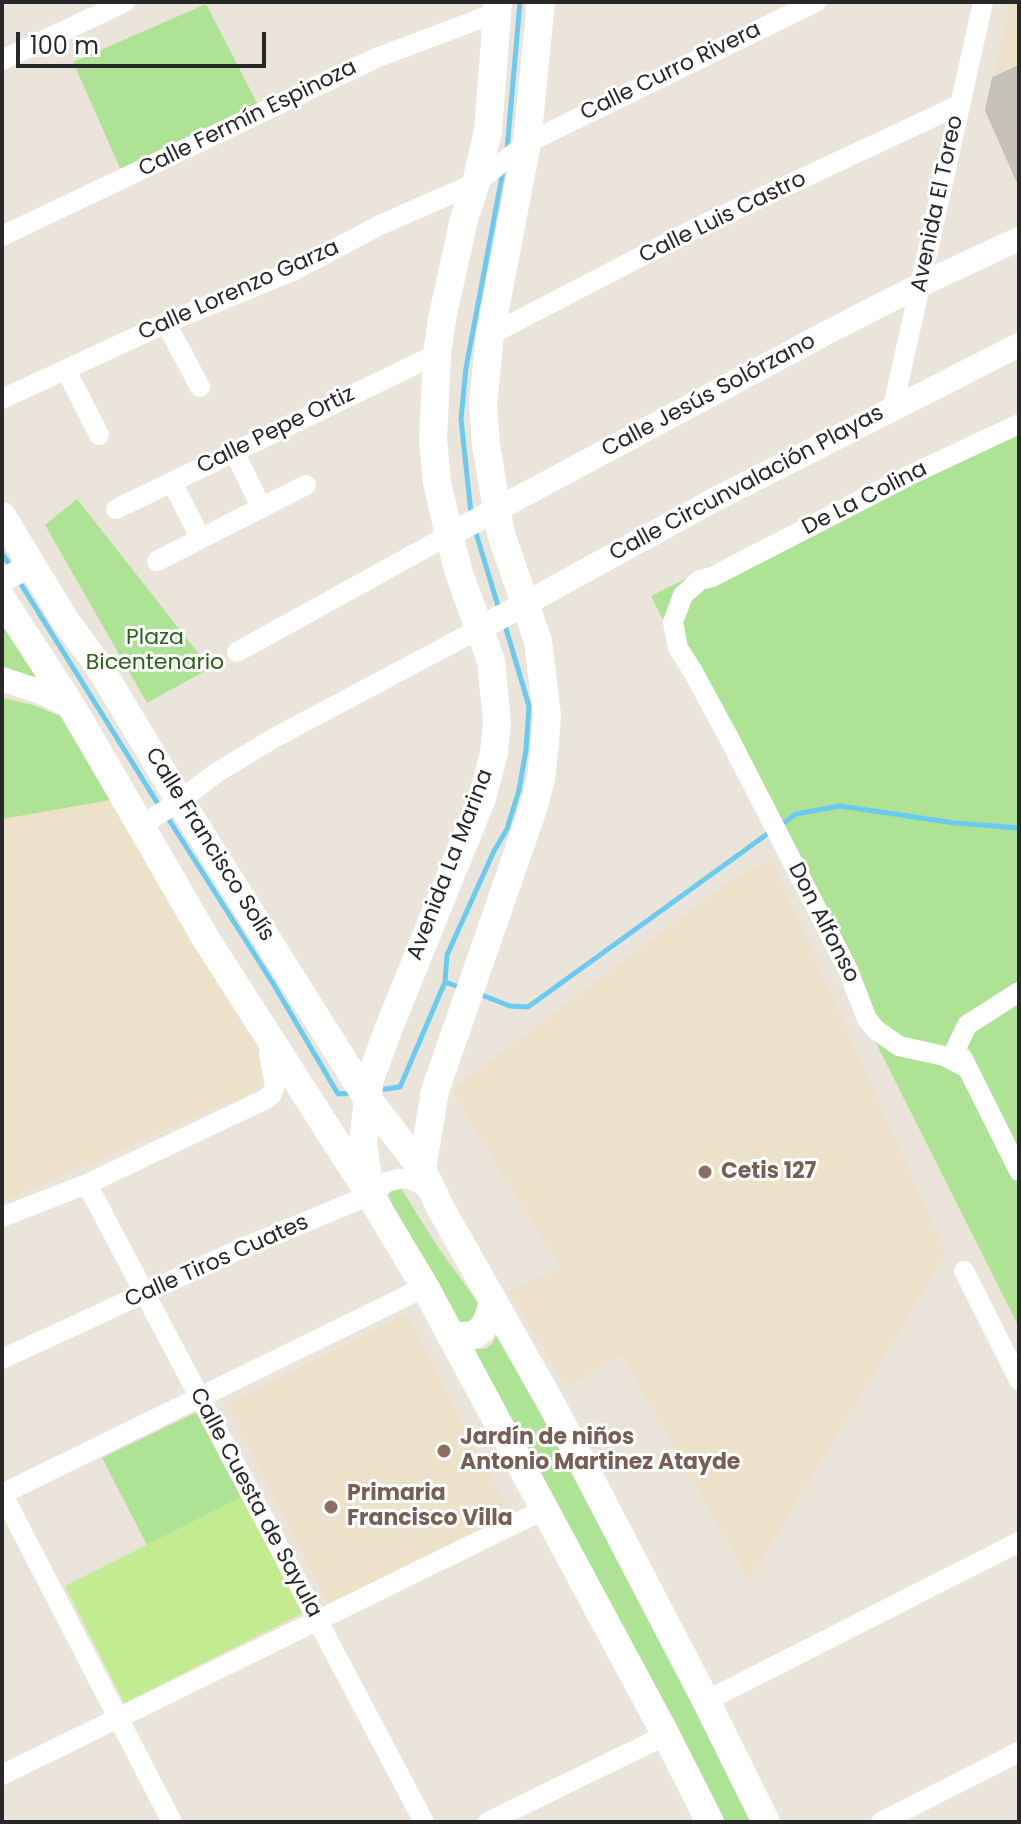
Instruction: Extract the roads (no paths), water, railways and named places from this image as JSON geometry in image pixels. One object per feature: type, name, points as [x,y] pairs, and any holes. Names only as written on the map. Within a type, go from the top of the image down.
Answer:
[{"type":"main road","points":[[427,1179],[430,1113],[441,1070],[520,848],[541,779],[547,715],[543,669],[538,641],[508,558],[496,509],[483,404],[490,335],[527,143],[541,2]]},
{"type":"main road","name":"Avenida La Marina","points":[[370,1195],[363,1143],[363,1092],[482,798],[494,753],[497,722],[491,661],[449,535],[437,482],[433,440],[437,354],[464,219],[488,131],[498,7]]},
{"type":"main road","name":"Calle Francisco Solís","points":[[2,516],[336,1050],[427,1179],[553,1407],[766,1822]]},
{"type":"main road","name":"Calle Francisco Solís","points":[[2,599],[72,707],[278,1054],[370,1195],[425,1287],[710,1822]]},
{"type":"main road","points":[[451,1337],[474,1335],[482,1329],[493,1301]]},
{"type":"street","points":[[2,60],[125,2]]},
{"type":"street","name":"Calle Curro Rivera","points":[[527,143],[816,2]]},
{"type":"street","name":"Avenida El Toreo","points":[[893,407],[983,2]]},
{"type":"street","name":"Calle Fermín Espinoza","points":[[2,236],[376,58],[498,7]]},
{"type":"street","name":"Calle Luis Castro","points":[[490,335],[692,230],[959,105]]},
{"type":"street","points":[[476,183],[527,143]]},
{"type":"street","name":"Calle Lorenzo Garza","points":[[2,399],[166,323],[295,270],[380,225],[476,183]]},
{"type":"street","name":"Calle Jesús Solórzano","points":[[496,509],[922,284],[1019,239]]},
{"type":"street","points":[[166,323],[200,387]]},
{"type":"street","name":"Calle Circunvalación Playas","points":[[479,629],[698,508],[1019,345]]},
{"type":"street","name":"Calle Pepe Ortiz","points":[[116,509],[437,354]]},
{"type":"street","points":[[66,370],[99,435]]},
{"type":"street","name":"De La Colina","points":[[712,577],[908,476],[1019,424]]},
{"type":"street","points":[[234,451],[261,507]]},
{"type":"street","points":[[172,482],[200,537]]},
{"type":"street","points":[[157,561],[306,485]]},
{"type":"street","points":[[237,652],[496,509]]},
{"type":"street","points":[[2,580],[31,566]]},
{"type":"street","name":"Don Alfonso","points":[[712,577],[694,597],[684,622],[692,670],[861,1001],[896,1031],[958,1058]]},
{"type":"street","points":[[140,826],[216,773],[274,738],[479,629]]},
{"type":"street","points":[[2,679],[41,692],[72,707]]},
{"type":"street","points":[[1019,992],[967,1025],[958,1058],[1019,1171]]},
{"type":"street","points":[[2,1217],[87,1184],[266,1099],[272,1094],[275,1084],[269,1054],[278,1054]]},
{"type":"street","name":"Calle Tiros Cuates","points":[[2,1359],[144,1293],[370,1195],[387,1182],[427,1179]]},
{"type":"street","name":"Calle Cuesta de Sayula","points":[[87,1184],[424,1822]]},
{"type":"street","points":[[964,1271],[1019,1380]]},
{"type":"street","points":[[172,1822],[2,1494],[425,1287]]},
{"type":"street","points":[[2,1775],[545,1509]]},
{"type":"street","points":[[706,1701],[1019,1542]]},
{"type":"street","points":[[488,1822],[666,1735]]},
{"type":"street","points":[[881,1822],[1019,1752]]},
{"type":"waterway","points":[[507,150],[520,2]]},
{"type":"waterway","points":[[471,513],[461,419],[466,368],[503,171]]},
{"type":"waterway","points":[[475,530],[499,609]]},
{"type":"waterway","points":[[2,553],[12,569]]},
{"type":"waterway","points":[[19,581],[160,807]]},
{"type":"waterway","points":[[462,988],[445,982],[447,955],[507,829],[519,790],[526,750],[529,706],[504,622]]},
{"type":"waterway","points":[[778,827],[796,814],[840,806],[955,823],[1019,828]]},
{"type":"waterway","points":[[166,815],[274,985],[338,1094],[352,1093]]},
{"type":"waterway","points":[[479,994],[510,1006],[528,1007],[770,832]]},
{"type":"waterway","points":[[378,1090],[400,1087],[445,982]]},
{"type":"place","name":"Cetis 127","points":[[705,1172]]},
{"type":"place","name":"Jardín de niños Antonio Martinez Atayde","points":[[444,1451]]},
{"type":"place","name":"Primaria Francisco Villa","points":[[331,1507]]},
{"type":"park label","name":"Plaza Bicentenario","points":[[155,650]]}]
